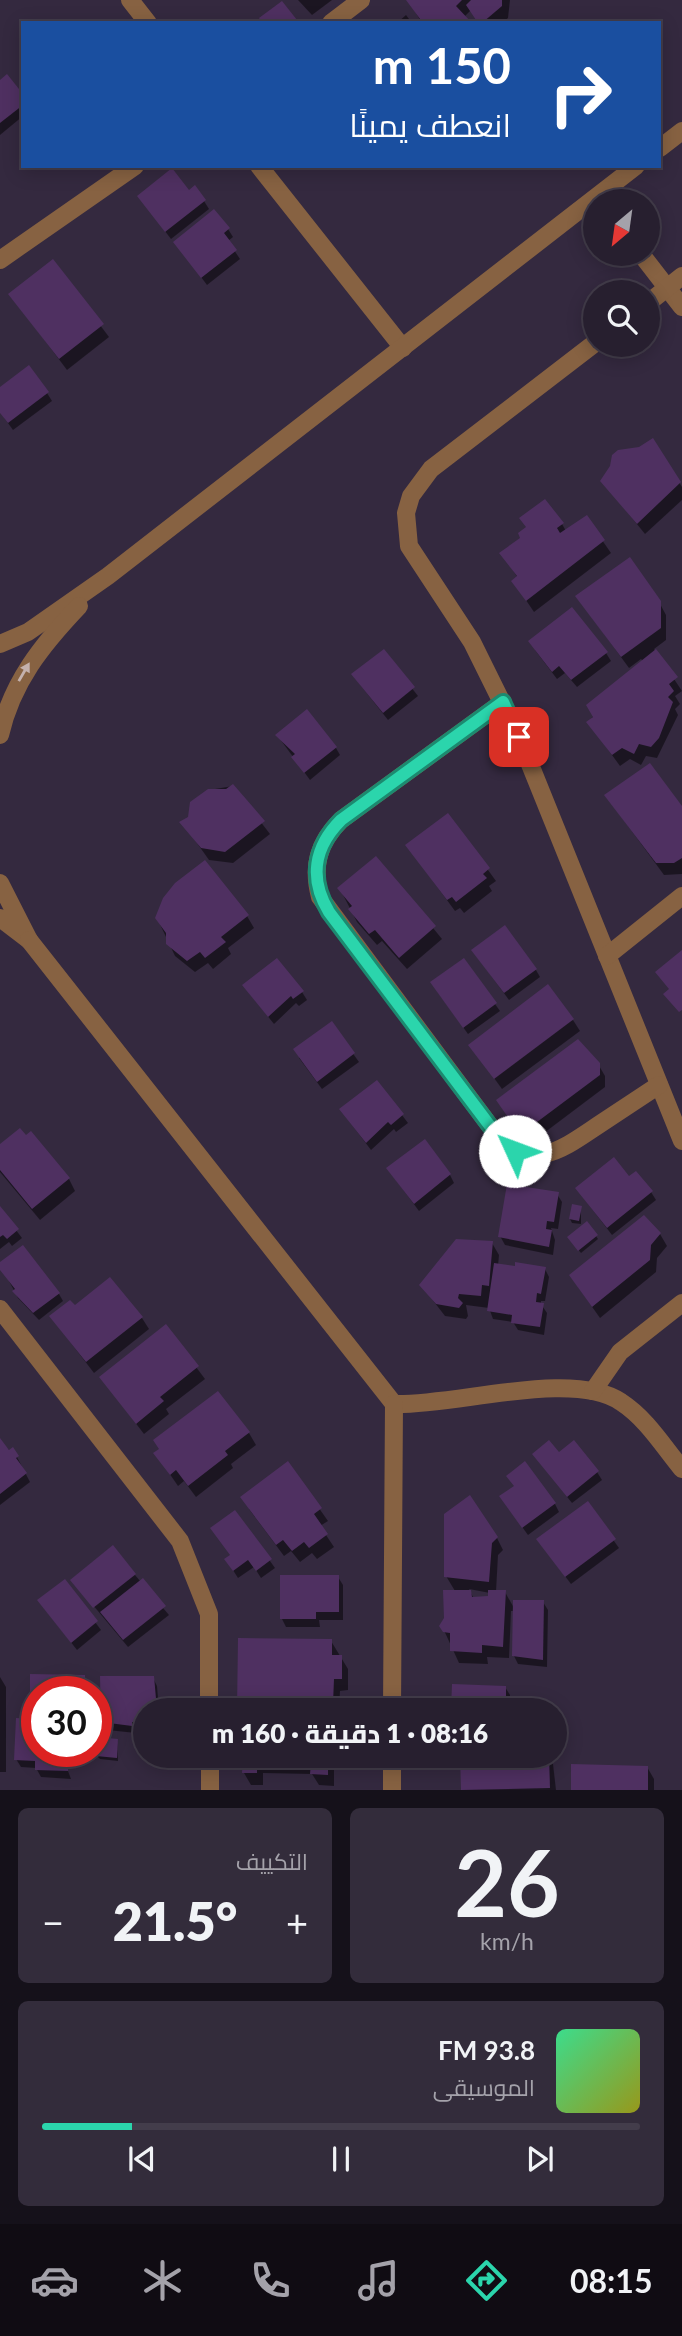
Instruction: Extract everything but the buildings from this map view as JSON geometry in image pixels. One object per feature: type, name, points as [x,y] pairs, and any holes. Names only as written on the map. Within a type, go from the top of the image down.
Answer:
[{"type":"street","points":[[130,0],[146,21]]},
{"type":"street","points":[[334,21],[361,0]]},
{"type":"street","points":[[661,147],[682,131]]},
{"type":"street","points":[[0,260],[132,168]]},
{"type":"street","points":[[261,168],[403,348]]},
{"type":"street","points":[[610,189],[634,168]]},
{"type":"street","points":[[0,645],[28,632],[108,576],[583,210]]},
{"type":"street","points":[[650,266],[682,307]]},
{"type":"street","points":[[660,294],[682,276]]},
{"type":"street","points":[[583,352],[430,469],[411,496],[406,513],[409,546],[416,561],[472,642],[503,702],[682,1140]]},
{"type":"street","points":[[0,735],[5,713],[24,671],[51,635],[108,576]]},
{"type":"street","points":[[503,702],[341,820],[329,832],[316,863],[320,897],[496,1134],[515,1151],[528,1154],[553,1153],[659,1085]]},
{"type":"street","points":[[0,883],[29,940],[394,1404],[392,1698]]},
{"type":"street","points":[[607,956],[682,896]]},
{"type":"street","points":[[0,918],[29,940]]},
{"type":"street","points":[[593,1391],[620,1352],[682,1303]]},
{"type":"street","points":[[0,1309],[180,1541],[209,1614],[209,1698]]},
{"type":"street","points":[[394,1404],[445,1403],[564,1387],[593,1391],[619,1400],[641,1417],[682,1469]]},
{"type":"street","points":[[210,1768],[210,1790]]},
{"type":"street","points":[[392,1768],[392,1790]]},
{"type":"route","points":[[515,1151],[496,1134],[329,912],[320,897],[316,863],[320,847],[329,832],[341,820],[503,702],[519,737]]}]
